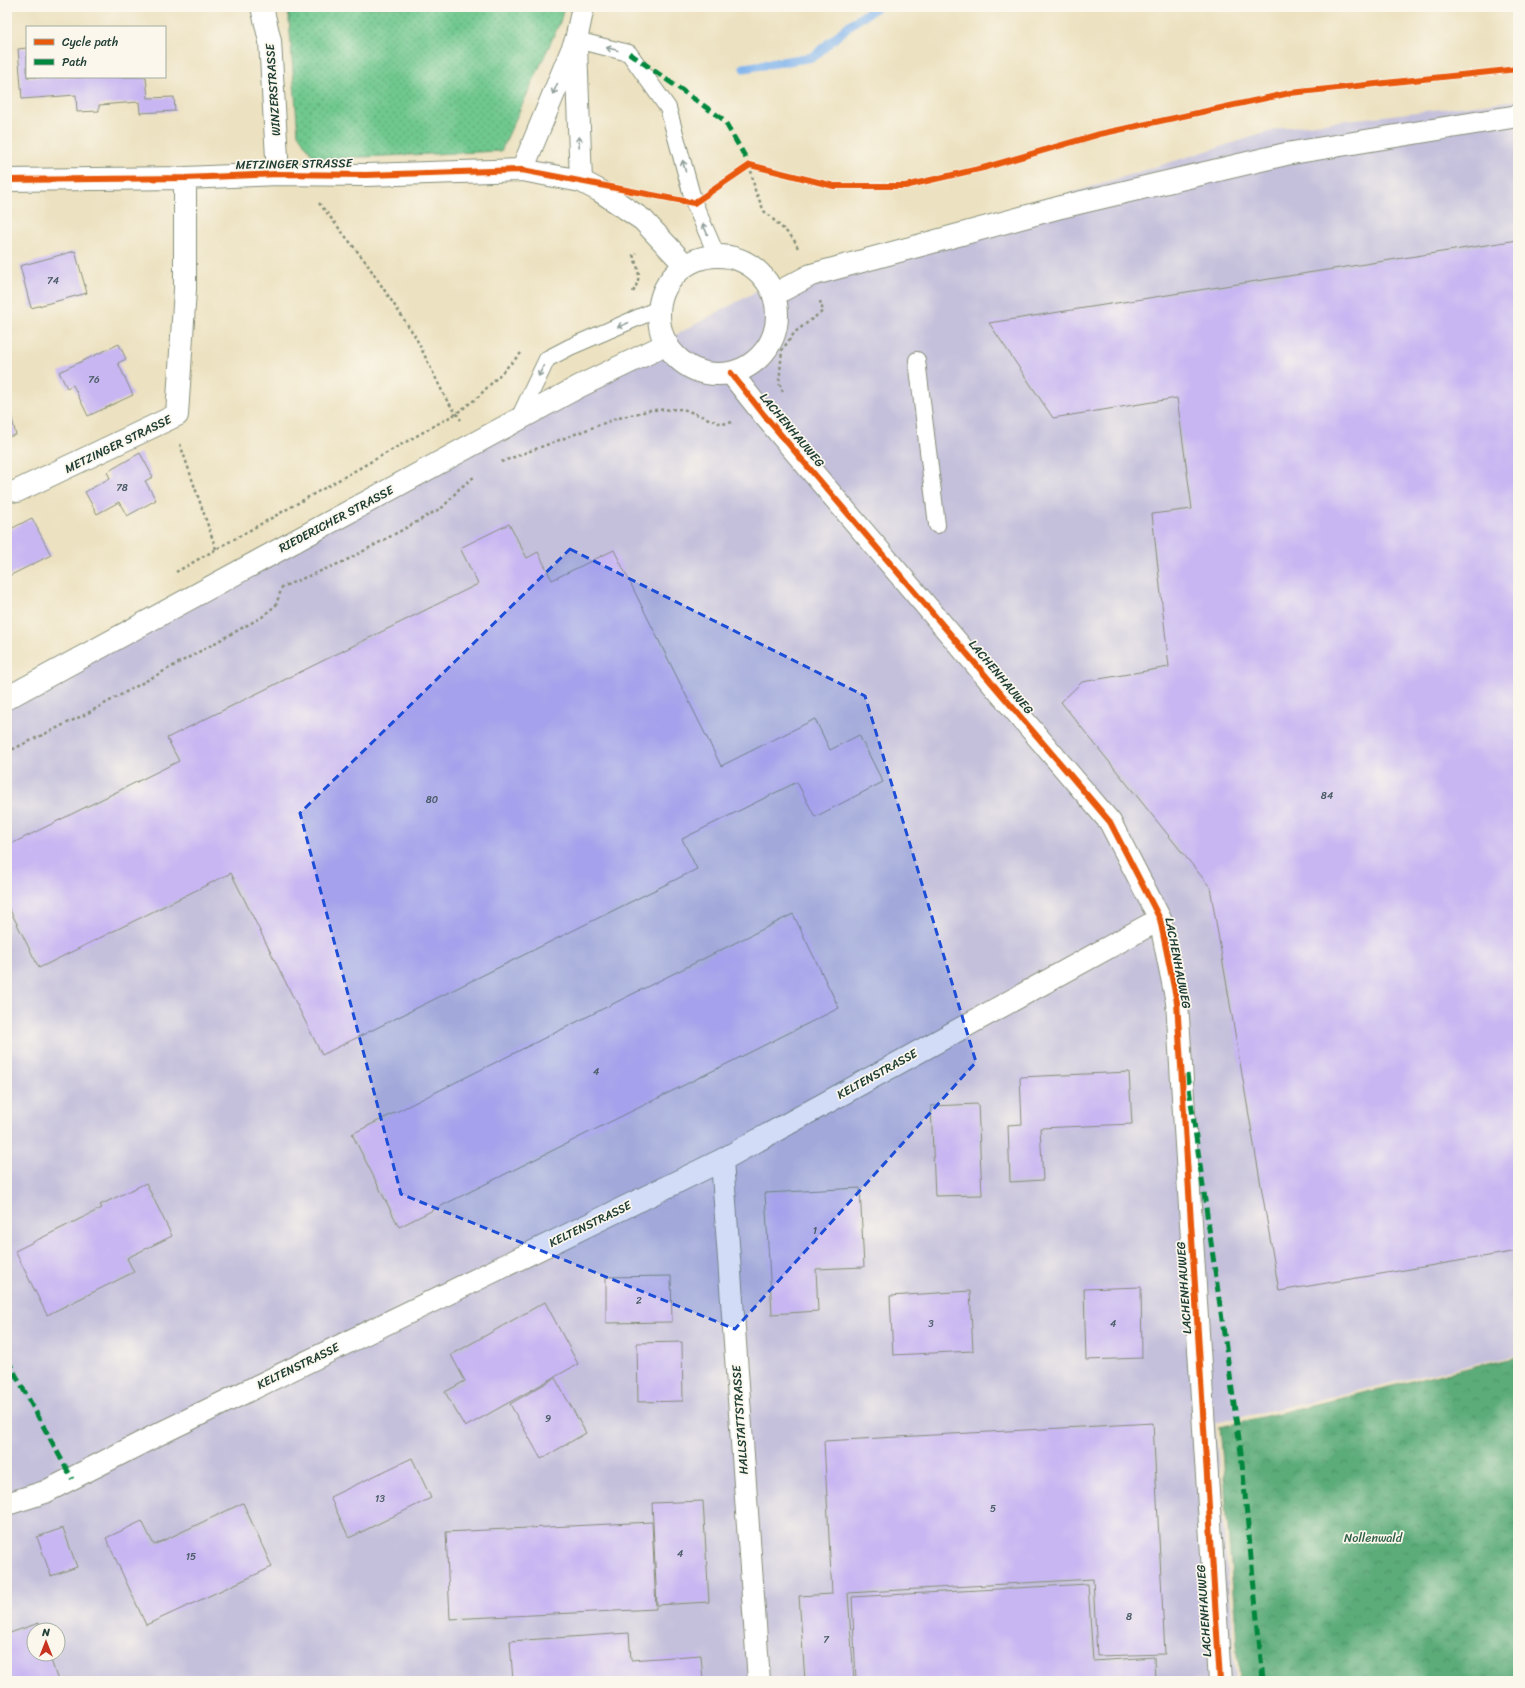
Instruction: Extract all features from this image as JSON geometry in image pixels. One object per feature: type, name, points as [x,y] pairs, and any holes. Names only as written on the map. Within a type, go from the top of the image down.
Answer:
[{"type":"street","name":"WINZERSTRASSE","points":[[262,7],[270,41],[287,174]]},
{"type":"street","points":[[522,170],[576,40],[583,7]]},
{"type":"street","points":[[576,40],[581,181]]},
{"type":"street","points":[[774,294],[812,275],[1061,207],[1286,154],[1518,116]]},
{"type":"street","name":"METZINGER STRASSE","points":[[7,180],[185,178],[287,174],[366,175],[522,170],[581,181],[600,191],[643,220],[685,265]]},
{"type":"street","name":"METZINGER STRASSE","points":[[18,491],[177,416],[185,289],[185,178]]},
{"type":"street","points":[[717,256],[739,259],[762,274],[774,294],[778,312],[775,335],[766,352],[750,366],[731,373],[704,373],[681,361],[667,344],[659,324],[658,309],[662,297],[672,278],[685,265],[701,259],[717,256]]},
{"type":"street","name":"RIEDERICHER STRASSE","points":[[7,698],[580,386],[667,344]]},
{"type":"street","name":"LACHENHAUWEG","points":[[731,373],[764,416],[1110,822],[1160,919],[1177,1002],[1220,1681]]},
{"type":"street","name":"KELTENSTRASSE","points":[[7,1504],[45,1492],[166,1430],[722,1160],[1160,919]]},
{"type":"street","name":"HALLSTATTSTRASSE","points":[[722,1160],[759,1681]]},
{"type":"lane","points":[[576,40],[629,53],[668,108],[694,203],[717,256]]},
{"type":"lane","points":[[518,420],[547,359],[570,347],[658,309]]},
{"type":"lane","points":[[917,360],[936,525]]},
{"type":"path","points":[[7,752],[86,714],[262,617],[276,605],[282,587],[345,561],[443,506],[460,488],[485,469],[457,413],[446,399],[415,336],[369,268],[287,174]]},
{"type":"path","points":[[631,296],[638,282],[640,272],[633,255],[658,236]]},
{"type":"path","points":[[175,573],[457,413],[477,398],[527,347]]},
{"type":"path","points":[[500,463],[615,419],[651,410],[683,409],[722,424],[764,416]]},
{"type":"path","points":[[177,416],[180,445],[216,549]]},
{"type":"highlighted area","points":[[570,549],[865,696],[976,1062],[735,1329],[401,1194],[300,813]]},
{"type":"shaded area","points":[[1518,100],[1518,1354],[1215,1423],[1236,1681],[7,1681],[7,700],[218,581],[761,289],[1281,128]]},
{"type":"green space","points":[[288,7],[564,7],[560,22],[501,151],[315,159],[298,134]]},
{"type":"green space","name":"Nollenwald","points":[[1518,1356],[1518,1681],[1240,1681],[1220,1427]]},
{"type":"building","points":[[26,48],[26,78],[146,78],[148,98],[174,97],[175,111],[140,113],[139,102],[99,105],[99,111],[77,112],[76,95],[22,99],[18,49]]},
{"type":"building","points":[[1518,240],[1518,1251],[1279,1291],[1210,887],[1061,702],[1082,682],[1169,667],[1152,514],[1192,509],[1177,398],[1053,418],[989,323]]},
{"type":"building","points":[[75,251],[87,293],[31,308],[20,266]]},
{"type":"building","points":[[119,344],[126,359],[118,363],[133,395],[88,416],[73,385],[67,388],[59,372]]},
{"type":"building","points":[[7,399],[16,435],[7,437]]},
{"type":"building","points":[[140,453],[153,477],[145,481],[156,500],[127,516],[119,502],[97,514],[85,492],[110,478],[107,472]]},
{"type":"building","points":[[32,518],[51,555],[7,577],[7,531]]},
{"type":"building","points":[[509,524],[527,558],[538,552],[552,580],[614,550],[721,766],[815,719],[830,750],[859,735],[883,782],[815,817],[797,782],[682,839],[697,869],[322,1055],[231,873],[39,968],[7,904],[7,846],[179,761],[167,738],[478,584],[460,548]]},
{"type":"building","points":[[793,914],[839,1008],[399,1227],[352,1134]]},
{"type":"building","points":[[1129,1072],[1132,1124],[1040,1128],[1043,1180],[1010,1182],[1008,1125],[1022,1124],[1020,1077]]},
{"type":"building","points":[[978,1104],[982,1195],[935,1196],[931,1106]]},
{"type":"building","points":[[146,1183],[172,1236],[127,1258],[134,1272],[47,1315],[15,1251],[102,1208],[100,1205]]},
{"type":"building","points":[[860,1188],[864,1267],[816,1269],[818,1311],[772,1314],[765,1193]]},
{"type":"building","points":[[671,1276],[672,1322],[606,1323],[606,1277]]},
{"type":"building","points":[[1141,1287],[1142,1358],[1086,1360],[1084,1289]]},
{"type":"building","points":[[970,1291],[973,1351],[893,1355],[890,1296]]},
{"type":"building","points":[[545,1302],[578,1364],[465,1427],[445,1392],[465,1381],[451,1355]]},
{"type":"building","points":[[682,1342],[683,1401],[638,1402],[637,1343]]},
{"type":"building","points":[[555,1378],[586,1433],[541,1459],[510,1404]]},
{"type":"building","points":[[1153,1423],[1165,1654],[1097,1656],[1093,1579],[848,1593],[854,1681],[805,1681],[799,1596],[832,1594],[824,1441]]},
{"type":"building","points":[[412,1458],[431,1498],[349,1538],[330,1497]]},
{"type":"building","points":[[703,1501],[709,1602],[657,1605],[652,1503]]},
{"type":"building","points":[[243,1503],[272,1567],[146,1625],[106,1538],[142,1521],[154,1545]]},
{"type":"building","points":[[652,1522],[656,1609],[450,1619],[446,1532]]},
{"type":"building","points":[[63,1528],[77,1567],[51,1576],[37,1537]]},
{"type":"building","points":[[1088,1584],[1093,1661],[1154,1657],[1155,1681],[856,1681],[852,1597]]},
{"type":"building","points":[[26,1627],[26,1662],[52,1662],[58,1681],[7,1681],[7,1634]]},
{"type":"building","points":[[629,1633],[631,1660],[701,1655],[703,1681],[513,1681],[510,1641]]},
{"type":"waterway","points":[[744,68],[813,57],[851,24],[877,7]]},
{"type":"marked path","points":[[629,53],[724,120],[750,165]]},
{"type":"marked path","points":[[1187,1074],[1241,1453],[1263,1681]]},
{"type":"marked path","points":[[7,1359],[72,1479]]},
{"type":"cycle path","points":[[7,180],[185,178],[278,174],[366,175],[522,170],[694,203],[750,165],[834,186],[905,186],[983,168],[1100,134],[1290,93],[1518,69]]},
{"type":"cycle path","points":[[731,373],[764,415],[1110,822],[1160,919],[1177,1002],[1220,1681]]}]
